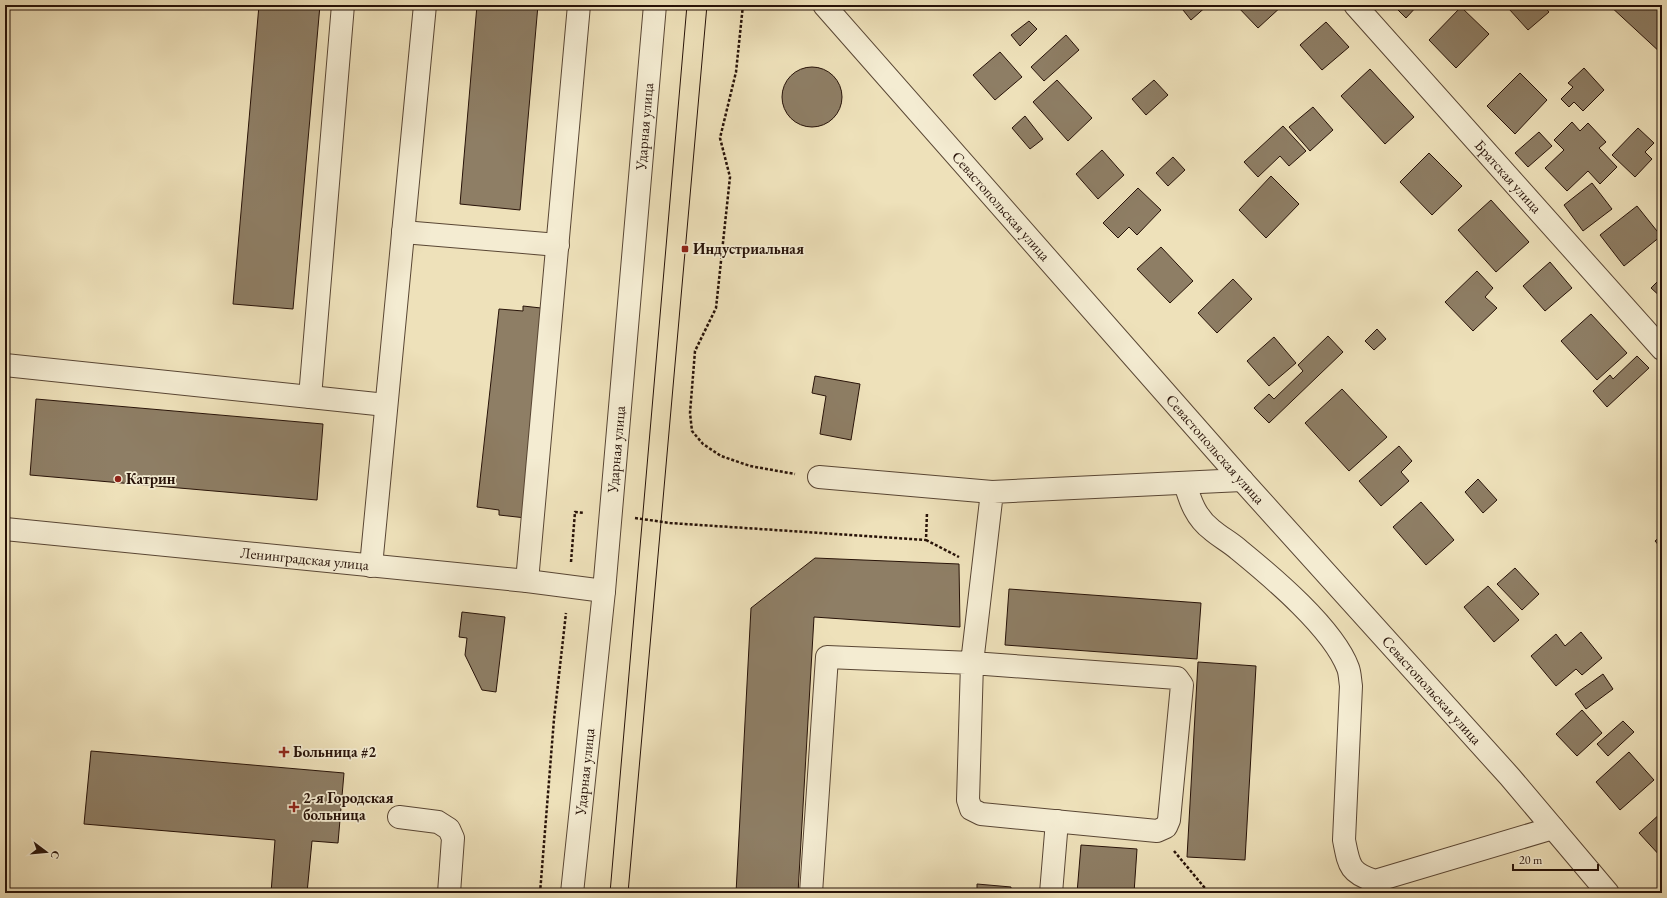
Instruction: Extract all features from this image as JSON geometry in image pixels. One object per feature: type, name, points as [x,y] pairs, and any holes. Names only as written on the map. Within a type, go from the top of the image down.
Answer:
[{"type":"street","points":[[310,397],[343,5]]},
{"type":"street","points":[[371,566],[425,5]]},
{"type":"street","points":[[527,581],[579,5]]},
{"type":"street","name":"Ударная улица","points":[[572,893],[604,591],[655,5]]},
{"type":"street","name":"Севастопольская улица","points":[[824,5],[1242,480],[1510,777],[1608,893]]},
{"type":"street","name":"Братская улица","points":[[1354,5],[1662,349]]},
{"type":"street","points":[[403,232],[558,245]]},
{"type":"street","points":[[5,365],[386,405]]},
{"type":"street","points":[[819,477],[992,492],[1242,480]]},
{"type":"street","points":[[1185,483],[1190,499],[1198,515],[1210,529],[1233,545],[1271,577],[1310,614],[1337,646],[1348,668],[1351,686],[1344,840],[1348,864],[1360,876],[1375,881],[1553,828]]},
{"type":"street","points":[[811,893],[827,656],[972,663],[1177,678],[1182,685],[1169,820],[1166,827],[1157,831],[981,814],[971,809],[968,800],[972,663],[992,492]]},
{"type":"street","name":"Ленинградская улица","points":[[5,529],[527,581],[604,591]]},
{"type":"street","points":[[399,817],[438,822],[449,829],[454,838],[449,893]]},
{"type":"street","points":[[1051,893],[1057,821]]},
{"type":"path","points":[[743,5],[736,72],[720,138],[730,177],[716,308],[695,351],[690,413],[692,431],[703,444],[721,456],[750,466],[773,471],[819,477]]},
{"type":"path","points":[[926,540],[929,486]]},
{"type":"path","points":[[540,893],[554,719],[576,512],[670,523],[926,540],[983,569]]},
{"type":"path","points":[[1157,831],[1209,893]]},
{"type":"building","points":[[259,5],[320,5],[293,309],[233,304]]},
{"type":"building","points":[[477,5],[538,5],[520,210],[460,204]]},
{"type":"building","points":[[1179,5],[1208,5],[1191,20]]},
{"type":"building","points":[[1236,5],[1283,5],[1258,28]]},
{"type":"building","points":[[1393,5],[1418,5],[1406,18]]},
{"type":"building","points":[[1513,5],[1543,5],[1549,12],[1528,30],[1509,9]]},
{"type":"building","points":[[1609,5],[1662,5],[1662,54]]},
{"type":"building","points":[[1461,7],[1489,34],[1456,68],[1429,40]]},
{"type":"building","points":[[1029,21],[1037,29],[1020,46],[1011,35]]},
{"type":"building","points":[[1326,22],[1349,47],[1322,70],[1300,45]]},
{"type":"building","points":[[1066,35],[1079,50],[1044,81],[1031,67]]},
{"type":"building","points":[[1000,52],[1022,77],[995,100],[973,75]]},
{"type":"building","points":[[812,67],[829,72],[837,80],[842,97],[837,114],[829,122],[812,127],[795,122],[787,114],[782,97],[787,80],[795,72]]},
{"type":"building","points":[[1584,68],[1604,90],[1583,111],[1574,102],[1569,107],[1561,99],[1573,87],[1568,83]]},
{"type":"building","points":[[1370,69],[1414,117],[1385,144],[1341,96]]},
{"type":"building","points":[[1520,73],[1547,100],[1515,134],[1487,106]]},
{"type":"building","points":[[1057,80],[1092,118],[1068,141],[1033,102]]},
{"type":"building","points":[[1154,80],[1168,95],[1146,115],[1132,99]]},
{"type":"building","points":[[1313,107],[1333,130],[1310,151],[1289,127]]},
{"type":"building","points":[[1025,116],[1043,139],[1030,149],[1012,128]]},
{"type":"building","points":[[1572,122],[1580,131],[1588,123],[1606,142],[1599,148],[1617,167],[1600,184],[1588,171],[1567,191],[1545,168],[1564,150],[1554,140]]},
{"type":"building","points":[[1283,126],[1306,151],[1289,166],[1280,156],[1258,177],[1244,162]]},
{"type":"building","points":[[1638,128],[1654,143],[1645,152],[1652,159],[1635,177],[1612,155]]},
{"type":"building","points":[[1539,132],[1552,146],[1528,167],[1515,153]]},
{"type":"building","points":[[1102,150],[1124,175],[1098,199],[1076,174]]},
{"type":"building","points":[[1429,153],[1462,186],[1432,215],[1400,182]]},
{"type":"building","points":[[1173,157],[1185,170],[1168,186],[1156,173]]},
{"type":"building","points":[[1271,176],[1299,204],[1266,238],[1239,210]]},
{"type":"building","points":[[1592,183],[1612,209],[1583,231],[1564,205]]},
{"type":"building","points":[[1138,188],[1161,210],[1137,235],[1129,227],[1118,238],[1103,223]]},
{"type":"building","points":[[1491,200],[1529,242],[1496,272],[1458,230]]},
{"type":"building","points":[[1637,206],[1661,236],[1624,266],[1600,235]]},
{"type":"building","points":[[1161,247],[1193,281],[1170,303],[1137,269]]},
{"type":"building","points":[[1550,262],[1572,288],[1545,311],[1523,286]]},
{"type":"building","points":[[1477,271],[1493,288],[1485,297],[1497,308],[1473,331],[1445,302]]},
{"type":"building","points":[[1662,277],[1662,298],[1651,288]]},
{"type":"building","points":[[1233,279],[1252,299],[1217,333],[1198,313]]},
{"type":"building","points":[[523,306],[550,309],[526,518],[499,515],[499,510],[477,507],[499,309],[523,311]]},
{"type":"building","points":[[1591,314],[1627,353],[1597,380],[1561,341]]},
{"type":"building","points":[[1377,329],[1386,339],[1374,350],[1365,341]]},
{"type":"building","points":[[1328,336],[1343,352],[1269,423],[1254,408],[1269,394],[1274,399],[1303,371],[1298,365]]},
{"type":"building","points":[[1274,337],[1296,363],[1269,386],[1247,361]]},
{"type":"building","points":[[1637,356],[1649,368],[1607,407],[1593,391],[1610,375],[1613,379]]},
{"type":"building","points":[[815,376],[860,384],[851,440],[820,434],[826,396],[812,393]]},
{"type":"building","points":[[1342,389],[1387,437],[1349,471],[1305,423]]},
{"type":"building","points":[[36,399],[323,424],[317,500],[30,475]]},
{"type":"building","points":[[1399,446],[1412,461],[1401,472],[1409,481],[1381,506],[1359,481]]},
{"type":"building","points":[[1478,479],[1497,500],[1483,513],[1465,492]]},
{"type":"building","points":[[1421,502],[1454,540],[1426,565],[1393,527]]},
{"type":"building","points":[[1662,535],[1662,549],[1655,541]]},
{"type":"building","points":[[815,558],[959,564],[960,627],[814,617],[798,893],[736,893],[751,608]]},
{"type":"building","points":[[1515,568],[1539,594],[1522,610],[1497,584]]},
{"type":"building","points":[[1488,586],[1519,620],[1494,642],[1464,607]]},
{"type":"building","points":[[1009,589],[1201,603],[1197,659],[1005,645]]},
{"type":"building","points":[[462,612],[505,617],[496,692],[482,690],[465,655],[467,638],[459,637]]},
{"type":"building","points":[[1581,632],[1602,658],[1582,675],[1576,669],[1556,686],[1531,656],[1556,634],[1565,646]]},
{"type":"building","points":[[1198,662],[1256,666],[1245,860],[1187,857]]},
{"type":"building","points":[[1603,674],[1613,689],[1586,709],[1575,694]]},
{"type":"building","points":[[1582,710],[1602,733],[1577,756],[1556,734]]},
{"type":"building","points":[[1623,721],[1634,732],[1608,756],[1597,744]]},
{"type":"building","points":[[91,751],[344,773],[338,843],[312,841],[307,893],[271,893],[275,840],[84,824]]},
{"type":"building","points":[[1629,752],[1654,780],[1620,810],[1596,782]]},
{"type":"building","points":[[1662,812],[1662,858],[1639,833]]},
{"type":"building","points":[[1081,845],[1137,849],[1134,893],[1077,893]]},
{"type":"building","points":[[977,884],[1011,887],[1011,893],[977,893]]},
{"type":"tram line","points":[[610,893],[687,5]]},
{"type":"tram line","points":[[628,893],[707,5]]},
{"type":"place","name":"Индустриальная","points":[[685,249]]},
{"type":"place","name":"Катрин","points":[[118,479]]},
{"type":"place","name":"Больница #2","points":[[284,752]]},
{"type":"place","name":"2-я Городская больница","points":[[294,807]]}]
